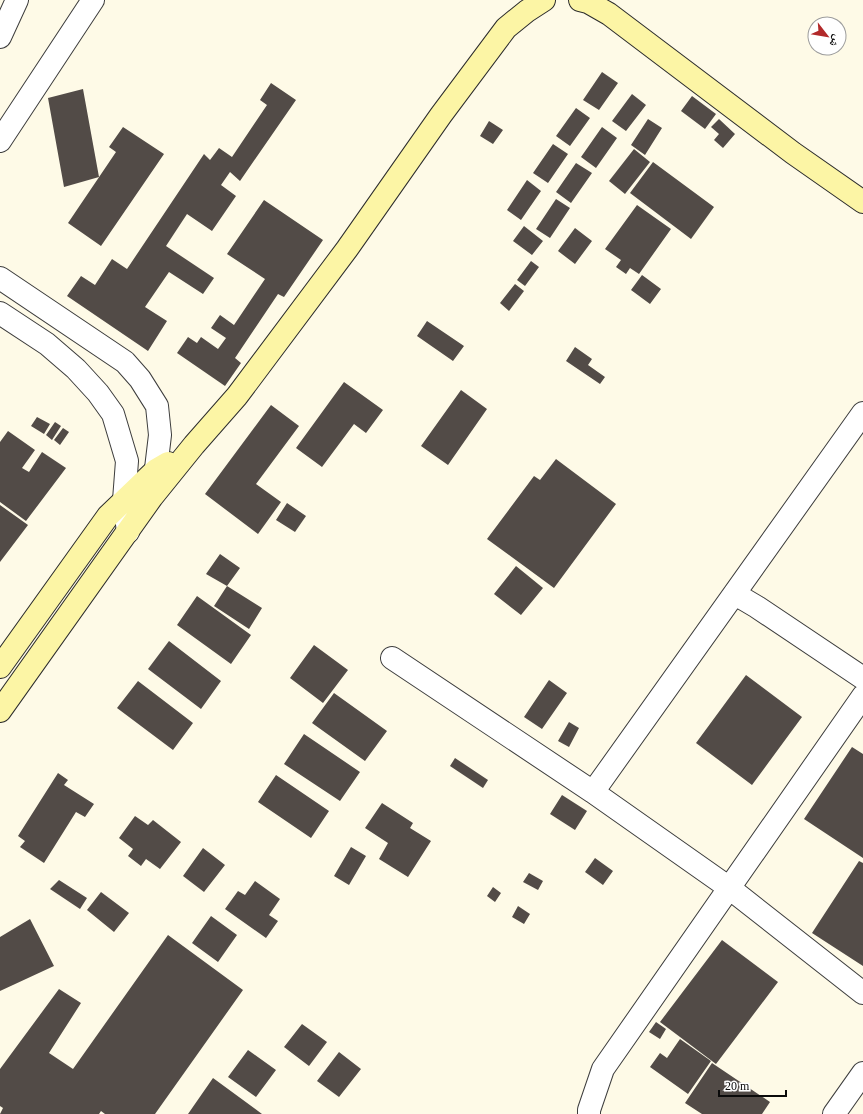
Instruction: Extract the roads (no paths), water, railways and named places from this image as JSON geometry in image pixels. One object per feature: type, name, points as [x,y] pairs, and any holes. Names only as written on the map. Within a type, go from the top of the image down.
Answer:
[{"type":"street","points":[[0,37],[17,0]]},
{"type":"street","points":[[0,141],[93,0]]},
{"type":"street","points":[[0,711],[152,496],[252,377],[347,249],[441,115],[506,28],[527,11],[544,0]]},
{"type":"street","points":[[580,0],[588,2],[608,14],[787,149],[863,201]]},
{"type":"street","points":[[0,278],[124,362],[140,380],[157,406],[160,435],[152,496]]},
{"type":"street","points":[[0,313],[47,344],[76,369],[98,393],[113,414],[127,461],[124,500],[128,532]]},
{"type":"street","points":[[593,792],[863,413]]},
{"type":"street","points":[[0,667],[108,516],[156,470],[194,445]]},
{"type":"street","points":[[735,594],[757,607],[863,678]]},
{"type":"street","points":[[49,598],[70,612]]},
{"type":"street","points":[[392,658],[593,792],[728,887],[863,993]]},
{"type":"street","points":[[589,1114],[603,1069],[728,887],[859,708]]},
{"type":"street","points":[[834,1114],[863,1073]]}]
